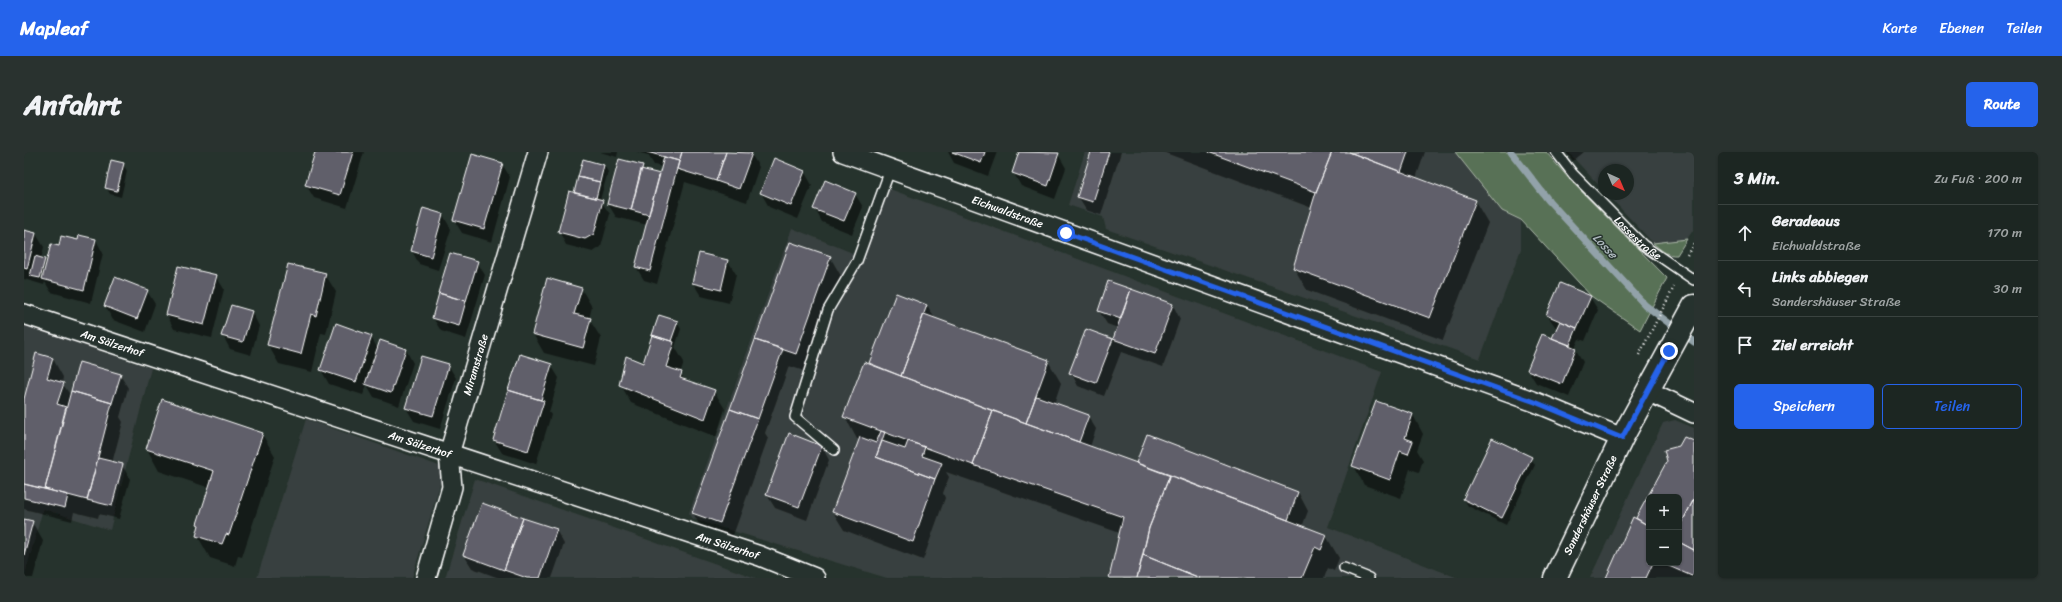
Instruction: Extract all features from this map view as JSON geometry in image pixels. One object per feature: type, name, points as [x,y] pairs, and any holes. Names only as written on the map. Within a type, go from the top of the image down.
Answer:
[{"type":"main road","name":"Sandershäuser Straße","points":[[1555,578],[1622,438],[1694,306]]},
{"type":"street","name":"Miramstraße","points":[[426,578],[452,486],[449,454],[538,152]]},
{"type":"street","name":"Eichwaldstraße","points":[[843,152],[1535,402],[1622,438]]},
{"type":"street","name":"Am Sälzerhof","points":[[24,314],[760,556],[815,578]]},
{"type":"street","points":[[1648,391],[1694,413]]},
{"type":"lane","name":"Lossestraße","points":[[1556,152],[1573,174],[1643,245],[1694,280]]},
{"type":"lane","points":[[834,450],[795,418],[828,310],[857,261],[890,170]]},
{"type":"lane","points":[[1344,568],[1369,578]]},
{"type":"path","points":[[1648,336],[1676,284]]},
{"type":"shaded area","points":[[1085,152],[1455,152],[1502,211],[1521,220],[1521,249],[1480,359],[1106,229],[1103,217],[1068,205]]},
{"type":"shaded area","points":[[1568,152],[1694,152],[1694,229],[1687,239],[1653,243],[1613,200],[1634,200],[1634,164],[1598,164],[1598,184]]},
{"type":"shaded area","points":[[879,185],[1382,372],[1328,527],[1458,578],[887,578],[693,519],[689,513],[792,228],[855,254]]},
{"type":"shaded area","points":[[24,325],[151,368],[110,530],[43,509],[24,578]]},
{"type":"shaded area","points":[[306,419],[445,468],[412,578],[257,578]]},
{"type":"shaded area","points":[[1675,420],[1694,428],[1694,578],[1590,578],[1663,423]]},
{"type":"shaded area","points":[[475,479],[756,578],[445,578]]},
{"type":"green space","points":[[1455,152],[1546,152],[1570,180],[1667,278],[1640,330],[1591,296],[1521,220],[1502,211]]},
{"type":"green space","points":[[1687,239],[1677,255],[1661,250],[1653,243]]},
{"type":"building","points":[[315,152],[353,152],[340,195],[305,185]]},
{"type":"building","points":[[647,152],[682,152],[679,161]]},
{"type":"building","points":[[682,152],[726,152],[716,181],[677,169]]},
{"type":"building","points":[[726,152],[752,153],[739,189],[716,181]]},
{"type":"building","points":[[952,152],[985,152],[981,163]]},
{"type":"building","points":[[1019,152],[1059,153],[1048,186],[1012,173]]},
{"type":"building","points":[[1091,152],[1109,152],[1093,202],[1077,197]]},
{"type":"building","points":[[1208,152],[1332,152],[1316,192]]},
{"type":"building","points":[[1332,152],[1349,152],[1476,200],[1430,318],[1293,268],[1316,192]]},
{"type":"building","points":[[1349,152],[1408,152],[1401,172]]},
{"type":"building","points":[[472,154],[503,163],[484,229],[453,220]]},
{"type":"building","points":[[664,157],[679,161],[650,271],[635,267]]},
{"type":"building","points":[[774,158],[805,171],[791,206],[760,193]]},
{"type":"building","points":[[583,159],[604,165],[600,182],[578,177]]},
{"type":"building","points":[[619,159],[643,165],[631,210],[607,204]]},
{"type":"building","points":[[111,160],[124,163],[117,191],[105,188]]},
{"type":"building","points":[[641,169],[660,174],[649,215],[631,210]]},
{"type":"building","points":[[578,177],[600,182],[596,198],[574,193]]},
{"type":"building","points":[[825,180],[856,193],[844,221],[813,209]]},
{"type":"building","points":[[569,191],[603,200],[594,234],[585,239],[558,232]]},
{"type":"building","points":[[423,208],[443,214],[431,257],[411,251]]},
{"type":"building","points":[[24,230],[36,233],[27,269],[24,268]]},
{"type":"building","points":[[79,235],[96,239],[84,290],[42,279],[51,244],[59,246],[61,236],[78,240]]},
{"type":"building","points":[[790,242],[831,256],[796,354],[755,340]]},
{"type":"building","points":[[450,253],[478,261],[466,301],[438,293]]},
{"type":"building","points":[[699,253],[728,260],[721,290],[692,283]]},
{"type":"building","points":[[35,256],[45,259],[40,278],[30,276]]},
{"type":"building","points":[[288,264],[326,273],[316,316],[311,314],[301,354],[267,345]]},
{"type":"building","points":[[178,266],[217,275],[204,325],[166,315]]},
{"type":"building","points":[[115,277],[148,290],[137,319],[104,306]]},
{"type":"building","points":[[547,278],[582,288],[574,314],[591,318],[583,348],[532,334]]},
{"type":"building","points":[[1108,281],[1131,289],[1121,319],[1098,311]]},
{"type":"building","points":[[1560,283],[1591,296],[1577,328],[1546,315]]},
{"type":"building","points":[[1131,289],[1173,304],[1155,354],[1113,339]]},
{"type":"building","points":[[439,293],[466,301],[459,326],[432,318]]},
{"type":"building","points":[[896,293],[927,305],[901,376],[869,363]]},
{"type":"building","points":[[231,305],[252,311],[243,342],[221,336]]},
{"type":"building","points":[[924,314],[1049,360],[1026,423],[901,376]]},
{"type":"building","points":[[659,315],[678,321],[671,341],[652,335]]},
{"type":"building","points":[[1560,321],[1577,328],[1570,345],[1552,338]]},
{"type":"building","points":[[336,323],[372,336],[356,382],[320,370]]},
{"type":"building","points":[[1086,329],[1113,339],[1096,383],[1069,373]]},
{"type":"building","points":[[1542,334],[1576,348],[1562,384],[1527,370]]},
{"type":"building","points":[[652,335],[674,342],[666,367],[682,372],[680,378],[715,390],[705,419],[619,385],[626,356],[643,363]]},
{"type":"building","points":[[380,340],[406,349],[391,393],[365,384]]},
{"type":"building","points":[[755,340],[783,349],[758,419],[730,409]]},
{"type":"building","points":[[36,353],[53,358],[47,378],[64,383],[57,404],[66,407],[45,489],[24,484],[24,399]]},
{"type":"building","points":[[520,354],[552,364],[541,400],[508,390]]},
{"type":"building","points":[[421,356],[449,364],[433,416],[405,408]]},
{"type":"building","points":[[79,362],[121,374],[112,403],[71,391]]},
{"type":"building","points":[[864,362],[993,411],[973,465],[843,417]]},
{"type":"building","points":[[508,390],[544,401],[528,451],[493,440]]},
{"type":"building","points":[[71,391],[112,403],[87,500],[45,489]]},
{"type":"building","points":[[1036,396],[1089,415],[1079,442],[1026,423]]},
{"type":"building","points":[[162,399],[263,433],[229,535],[226,534],[222,544],[196,536],[199,525],[197,524],[214,471],[146,449]]},
{"type":"building","points":[[1376,401],[1413,414],[1405,438],[1413,441],[1408,454],[1400,451],[1390,480],[1352,466]]},
{"type":"building","points":[[730,409],[758,419],[720,523],[692,513]]},
{"type":"building","points":[[993,411],[1170,475],[1149,528],[1137,578],[1109,578],[1123,517],[973,465]]},
{"type":"building","points":[[881,431],[885,432],[876,457],[935,479],[913,542],[832,512],[860,437],[876,443]]},
{"type":"building","points":[[789,433],[822,446],[799,507],[766,495]]},
{"type":"building","points":[[1147,434],[1298,492],[1288,520],[1136,463]]},
{"type":"building","points":[[1684,437],[1694,441],[1694,499],[1682,522],[1682,494],[1649,494],[1667,461],[1664,450],[1679,446]]},
{"type":"building","points":[[1492,438],[1532,457],[1502,518],[1463,499]]},
{"type":"building","points":[[882,441],[905,449],[908,441],[925,447],[922,456],[942,463],[935,479],[876,457]]},
{"type":"building","points":[[98,458],[123,464],[112,506],[87,500]]},
{"type":"building","points":[[1170,475],[1327,535],[1321,550],[1315,547],[1302,578],[1200,578],[1143,555],[1149,528]]},
{"type":"building","points":[[24,484],[68,495],[65,508],[24,498]]},
{"type":"building","points":[[1694,499],[1694,550],[1682,544],[1682,522]]},
{"type":"building","points":[[1646,500],[1646,524],[1636,518]]},
{"type":"building","points":[[482,503],[523,518],[504,570],[463,555]]},
{"type":"building","points":[[1633,517],[1646,524],[1646,566],[1652,566],[1646,578],[1606,578]]},
{"type":"building","points":[[523,518],[557,529],[540,578],[527,578],[504,570]]},
{"type":"building","points":[[24,519],[33,521],[24,555]]},
{"type":"building","points":[[1682,544],[1694,550],[1694,577],[1669,566],[1682,566]]},
{"type":"building","points":[[1143,555],[1200,578],[1137,578]]},
{"type":"waterway","name":"Losse","points":[[1511,152],[1549,201],[1645,305],[1694,342]]},
{"type":"route","points":[[1066,233],[1535,402],[1622,438],[1669,351]]}]
